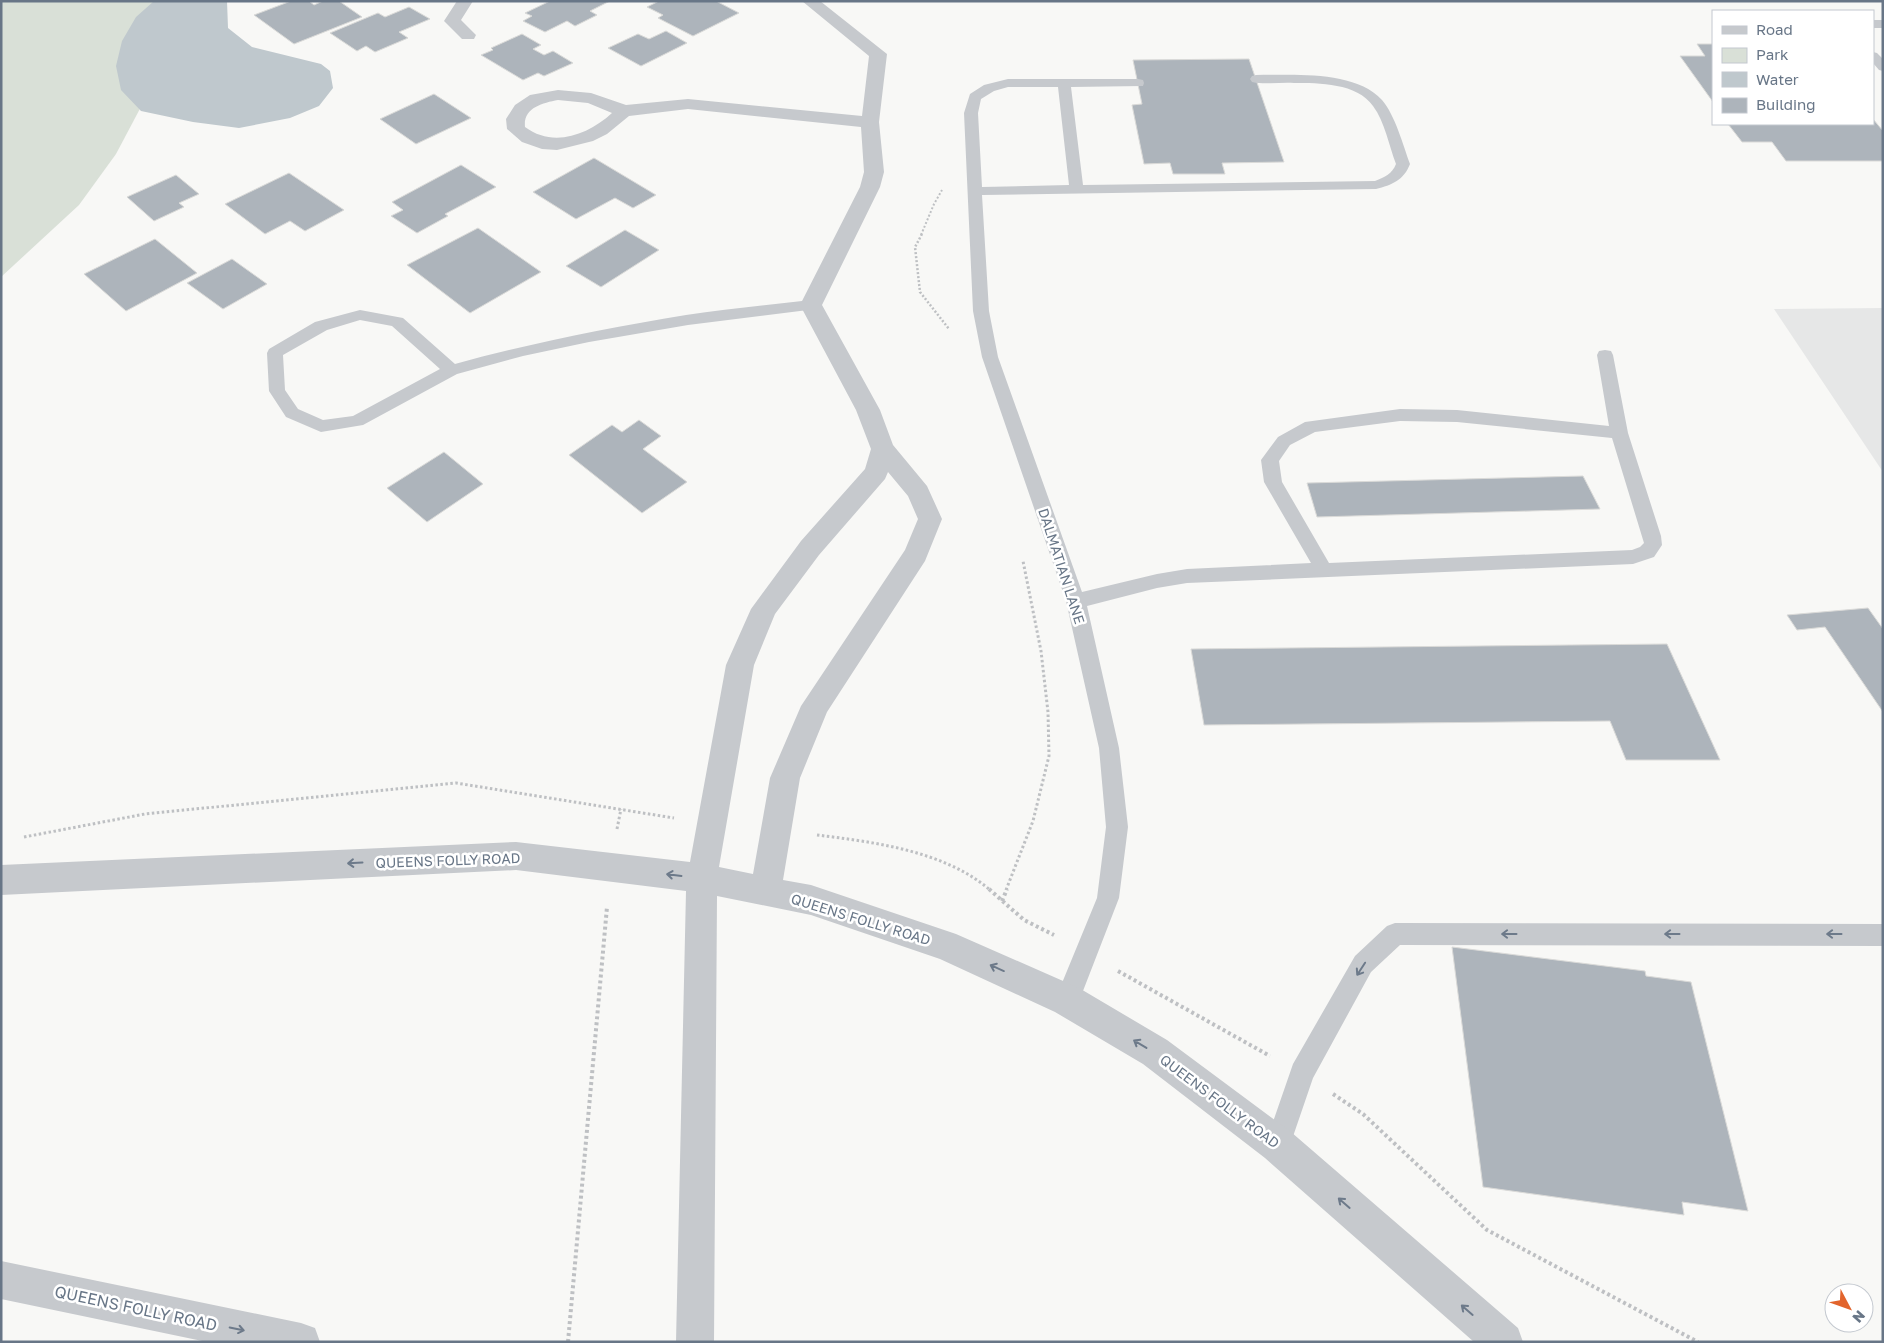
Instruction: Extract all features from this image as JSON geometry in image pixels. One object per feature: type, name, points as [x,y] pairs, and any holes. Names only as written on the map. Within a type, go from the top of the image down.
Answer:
[{"type":"street","points":[[465,1],[452,21],[468,36]]},
{"type":"street","points":[[766,891],[785,778],[815,706],[916,554],[930,518],[918,492],[883,449],[868,410],[811,305],[870,187],[874,172],[870,122],[878,54],[810,1]]},
{"type":"street","points":[[624,111],[602,131],[568,143],[535,142],[524,138],[516,129],[515,119],[521,109],[536,99],[558,95],[591,98],[624,111],[688,104],[870,122]]},
{"type":"street","points":[[695,1342],[702,878],[740,665],[764,609],[810,548],[876,473],[883,449]]},
{"type":"street","name":"QUEENS FOLLY ROAD","points":[[1,880],[516,856],[702,878],[811,900],[945,944],[1067,1000],[1155,1052],[1278,1145],[1504,1342]]},
{"type":"street","name":"QUEENS FOLLY ROAD","points":[[1,1280],[301,1342]]},
{"type":"lane","points":[[1874,57],[1883,67]]},
{"type":"lane","points":[[976,191],[1376,185],[1393,180],[1400,173],[1403,164],[1379,104],[1370,95],[1353,87],[1329,82],[1306,79],[1256,79]]},
{"type":"lane","points":[[1064,82],[1076,189]]},
{"type":"lane","name":"DALMATIAN LANE","points":[[1067,1000],[1108,898],[1117,826],[1109,748],[1076,601],[990,357],[981,311],[971,113],[976,97],[989,88],[1008,83],[1138,83]]},
{"type":"lane","points":[[452,370],[397,322],[360,315],[321,326],[275,353],[277,391],[292,412],[321,426],[357,421],[452,370],[523,351],[589,337],[688,320],[811,305]]},
{"type":"lane","points":[[1076,601],[1157,580],[1187,576],[1634,556],[1648,552],[1653,545],[1652,536],[1619,434],[1605,355]]},
{"type":"lane","points":[[1324,570],[1273,482],[1270,460],[1284,441],[1311,426],[1400,414],[1457,416],[1619,434]]},
{"type":"lane","points":[[1278,1145],[1302,1073],[1363,964],[1395,934],[1883,934]]},
{"type":"path","points":[[954,334],[920,292],[915,247],[922,236],[934,199],[943,190],[976,191]]},
{"type":"path","points":[[1002,901],[1033,821],[1049,756],[1048,712],[1042,651],[1021,552]]},
{"type":"path","points":[[568,1342],[611,867],[621,809]]},
{"type":"shaded area","points":[[1883,308],[1883,472],[1774,309]]},
{"type":"green space","points":[[1,1],[197,1],[116,154],[79,205],[1,277]]},
{"type":"water","points":[[154,1],[227,1],[228,28],[252,47],[321,64],[330,71],[333,88],[319,106],[290,118],[239,128],[193,122],[141,111],[121,90],[116,66],[122,41],[136,17]]},
{"type":"building","points":[[291,1],[309,1],[314,5],[323,1],[339,1],[362,17],[294,44],[254,15]]},
{"type":"building","points":[[550,1],[610,1],[590,11],[597,15],[575,26],[567,21],[545,32],[523,21],[532,16],[525,13]]},
{"type":"building","points":[[659,1],[716,1],[739,13],[693,36],[658,18],[663,15],[647,7]]},
{"type":"building","points":[[409,7],[430,19],[399,32],[408,38],[375,52],[366,46],[357,51],[330,33],[378,13],[385,17]]},
{"type":"building","points":[[666,31],[687,43],[641,66],[608,48],[638,34],[649,39]]},
{"type":"building","points":[[522,34],[541,45],[533,49],[544,55],[553,51],[573,63],[544,76],[538,73],[523,80],[481,55],[493,50],[491,48]]},
{"type":"building","points":[[1697,44],[1712,44],[1712,101],[1680,56],[1705,56]]},
{"type":"building","points":[[1249,59],[1284,162],[1222,163],[1225,174],[1173,174],[1170,163],[1144,164],[1132,105],[1142,104],[1133,60]]},
{"type":"building","points":[[434,94],[471,118],[416,144],[380,119]]},
{"type":"building","points":[[1874,120],[1883,131],[1883,161],[1786,161],[1772,142],[1742,142],[1729,125],[1874,125]]},
{"type":"building","points":[[594,158],[656,195],[633,208],[615,198],[576,219],[533,192]]},
{"type":"building","points":[[461,165],[496,187],[445,214],[448,216],[417,233],[391,216],[403,210],[392,202]]},
{"type":"building","points":[[289,173],[344,210],[305,231],[290,221],[265,234],[225,204]]},
{"type":"building","points":[[176,175],[199,194],[179,203],[184,207],[154,221],[127,197]]},
{"type":"building","points":[[478,228],[541,272],[470,313],[407,265]]},
{"type":"building","points":[[625,230],[659,250],[601,287],[566,266]]},
{"type":"building","points":[[155,239],[197,273],[126,311],[84,274]]},
{"type":"building","points":[[232,259],[267,284],[223,309],[187,283]]},
{"type":"building","points":[[639,420],[661,436],[643,449],[687,482],[642,513],[569,455],[612,425],[622,432]]},
{"type":"building","points":[[444,452],[483,484],[427,522],[387,488]]},
{"type":"building","points":[[1583,476],[1600,509],[1317,517],[1307,483]]},
{"type":"building","points":[[1868,608],[1883,629],[1883,712],[1825,627],[1797,630],[1787,615]]},
{"type":"building","points":[[1667,644],[1720,760],[1626,760],[1610,721],[1204,725],[1191,649]]},
{"type":"building","points":[[1452,947],[1645,971],[1646,976],[1691,982],[1748,1211],[1682,1202],[1684,1215],[1483,1187]]}]
